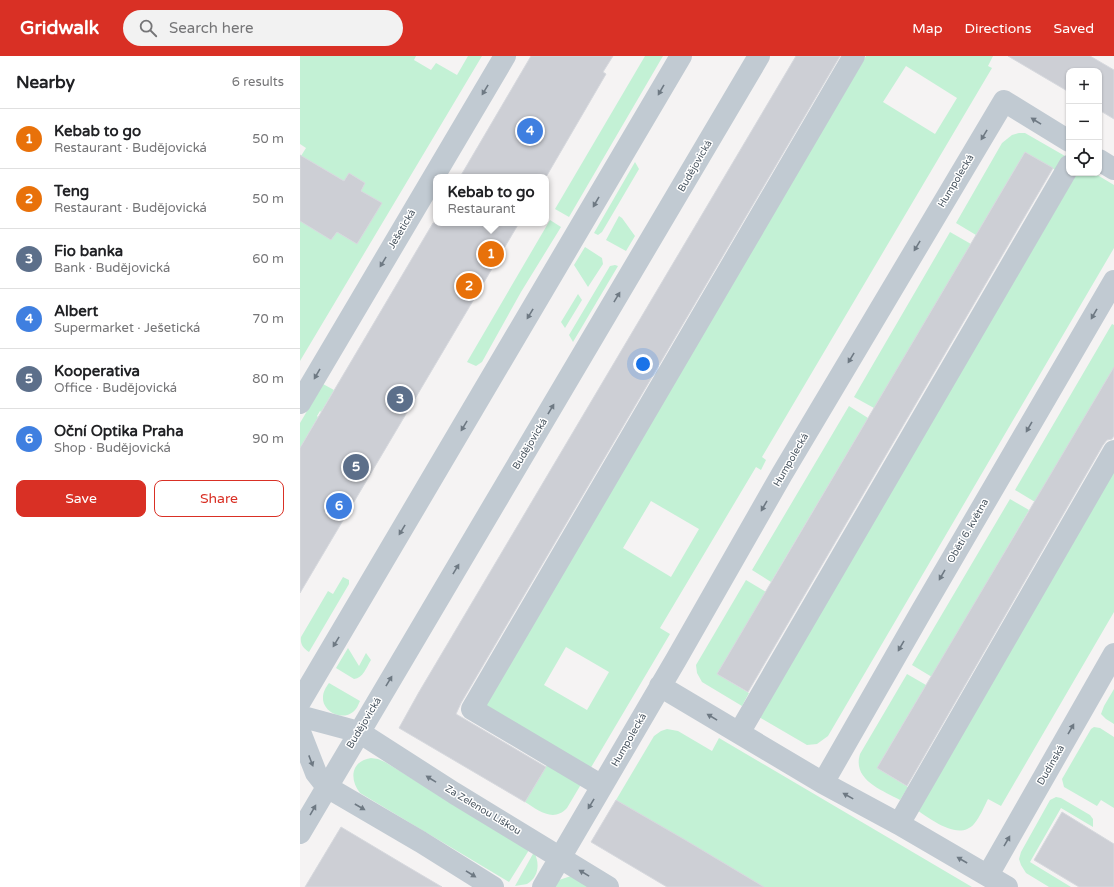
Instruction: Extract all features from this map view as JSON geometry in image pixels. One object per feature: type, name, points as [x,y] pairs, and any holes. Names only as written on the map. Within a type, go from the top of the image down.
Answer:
[{"type":"street","name":"Ješetická","points":[[435,174],[505,56]]},
{"type":"street","points":[[300,702],[574,240],[681,56]]},
{"type":"street","name":"Budějovická","points":[[300,833],[759,56]]},
{"type":"street","points":[[602,786],[472,709],[854,56]]},
{"type":"street","name":"Humpolecká","points":[[543,887],[782,474],[1004,101],[1067,140]]},
{"type":"street","points":[[1102,162],[1114,169]]},
{"type":"street","points":[[739,733],[1066,171]]},
{"type":"street","name":"Ješetická","points":[[300,403],[433,178]]},
{"type":"street","name":"Obětí 6. května","points":[[823,783],[1114,281]]},
{"type":"street","points":[[899,824],[1114,451]]},
{"type":"street","name":"Dudínská","points":[[988,875],[1114,654]]},
{"type":"street","points":[[660,686],[823,783],[899,824],[1007,887]]},
{"type":"street","name":"Za Zelenou Liškou","points":[[300,716],[359,732],[454,793],[608,887]]},
{"type":"street","points":[[300,732],[316,773],[327,787],[421,842],[493,887]]},
{"type":"green space","points":[[300,56],[416,56],[414,60],[431,70],[436,63],[457,75],[468,56],[482,56],[300,361],[300,211],[331,240],[337,232],[357,244],[381,203],[361,191],[365,183],[349,173],[344,181],[301,156],[306,148],[300,144]]},
{"type":"green space","points":[[645,56],[663,56],[569,217],[555,209]]},
{"type":"green space","points":[[866,56],[993,56],[988,66],[992,68],[762,457],[766,460],[761,470],[756,467],[660,628],[670,634],[567,808],[556,815],[551,815],[540,811],[525,802],[556,750],[481,706]],"holes":[[[906,66],[957,98],[935,134],[883,102]],[[651,501],[699,529],[671,577],[623,548]],[[566,647],[609,672],[587,710],[544,685]]]},
{"type":"green space","points":[[1025,133],[1065,156],[1057,171],[1025,152],[976,235],[956,223],[1002,143],[1012,135]]},
{"type":"green space","points":[[635,162],[639,169],[602,232],[598,235],[594,233]]},
{"type":"green space","points":[[1075,176],[1099,176],[1114,185],[1114,248],[828,736],[817,744],[807,745],[759,717]]},
{"type":"green space","points":[[619,216],[635,236],[626,251],[606,240]]},
{"type":"green space","points":[[550,220],[561,227],[521,292],[482,362],[476,366],[467,362],[546,226],[549,226]]},
{"type":"green space","points":[[950,232],[971,244],[874,408],[854,397]]},
{"type":"green space","points":[[585,247],[602,258],[603,264],[588,287],[574,265]]},
{"type":"green space","points":[[610,266],[618,266],[573,342],[569,335]]},
{"type":"green space","points":[[578,294],[582,300],[565,328],[561,322]]},
{"type":"green space","points":[[1112,324],[1114,325],[1114,367],[1035,502],[1015,490]]},
{"type":"green space","points":[[323,384],[334,390],[317,416],[318,417],[300,448],[300,423]]},
{"type":"green space","points":[[849,406],[868,418],[771,582],[752,570]]},
{"type":"green space","points":[[1114,462],[1114,612],[1001,806],[988,799],[974,824],[967,829],[960,831],[944,827],[915,809]]},
{"type":"green space","points":[[1010,499],[1029,510],[932,677],[912,665]]},
{"type":"green space","points":[[343,577],[349,580],[349,584],[309,652],[302,646],[301,637],[328,591],[333,594]]},
{"type":"green space","points":[[746,580],[766,592],[717,674],[749,693],[742,706],[702,682],[697,673],[696,665]]},
{"type":"green space","points":[[348,648],[359,666],[366,653],[371,660],[362,675],[354,679],[336,668]]},
{"type":"green space","points":[[907,674],[926,685],[877,768],[908,787],[900,800],[870,783],[860,771],[859,763],[860,754]]},
{"type":"green space","points":[[329,683],[360,701],[354,711],[349,715],[344,716],[334,714],[326,707],[323,697]]},
{"type":"green space","points":[[1114,689],[1114,724],[1101,714]]},
{"type":"green space","points":[[1094,727],[1100,728],[1114,737],[1114,808],[1101,800],[1097,806],[1064,787],[1062,779],[1091,729]]},
{"type":"green space","points":[[667,729],[678,731],[712,751],[719,738],[972,887],[764,887],[616,800],[654,736]]},
{"type":"green space","points":[[371,758],[385,762],[529,850],[509,882],[360,793],[354,782],[354,771],[359,763]]},
{"type":"green space","points":[[1056,797],[1061,798],[1090,815],[1093,819],[1093,827],[1061,808],[1030,862],[1071,887],[1049,887],[1026,873],[1019,859],[1021,852],[1050,800]]},
{"type":"green space","points":[[534,852],[538,865],[534,878],[527,884],[515,886]]},
{"type":"green space","points":[[571,876],[598,887],[554,887],[559,880]]},
{"type":"building","points":[[531,56],[613,56],[603,72],[606,74],[548,174],[462,174]]},
{"type":"building","points":[[796,56],[840,56],[461,703],[456,714],[546,767],[525,802],[399,728]]},
{"type":"building","points":[[1008,56],[1090,56],[1114,70],[1114,119],[1102,112],[1102,68],[1066,68],[1066,90]]},
{"type":"building","points":[[1025,152],[1053,168],[748,692],[717,674]]},
{"type":"building","points":[[300,155],[344,181],[349,173],[365,183],[361,191],[382,203],[357,244],[337,232],[331,240],[300,221]]},
{"type":"building","points":[[433,223],[433,226],[517,226],[300,593],[300,448]]},
{"type":"building","points":[[1114,367],[1114,436],[1112,439],[1107,440],[1103,445],[907,786],[877,768]]},
{"type":"building","points":[[616,800],[764,887],[667,887],[591,842]]},
{"type":"building","points":[[1062,812],[1114,844],[1114,887],[1079,887],[1034,860]]},
{"type":"building","points":[[341,827],[403,864],[442,887],[305,887]]},
{"type":"place","name":"Albert","points":[[530,131]]},
{"type":"place","name":"Kebab to go","points":[[491,254]]},
{"type":"place","name":"Teng","points":[[469,286]]},
{"type":"place","name":"Fio banka","points":[[400,399]]},
{"type":"place","name":"Kooperativa","points":[[356,467]]},
{"type":"place","name":"Oční Optika Praha","points":[[339,506]]}]
